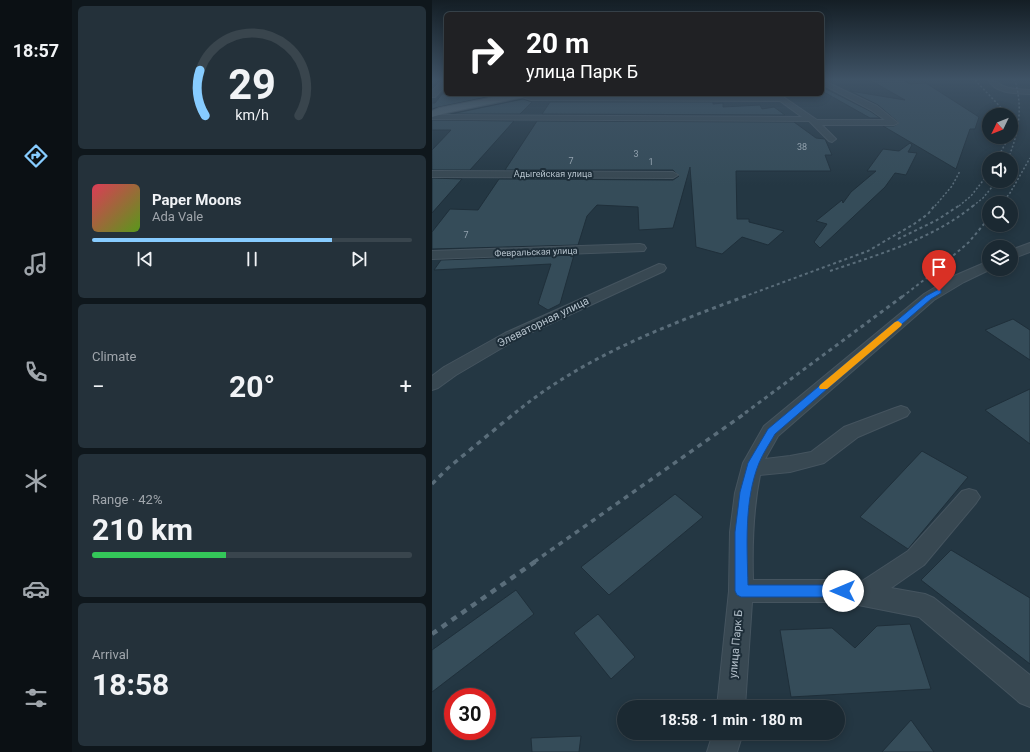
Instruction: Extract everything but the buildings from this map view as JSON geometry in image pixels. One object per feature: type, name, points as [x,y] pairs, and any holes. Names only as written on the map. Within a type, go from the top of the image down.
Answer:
[{"type":"street","points":[[806,115],[813,120],[832,139]]},
{"type":"street","points":[[432,117],[813,120],[894,123],[883,115]]},
{"type":"street","name":"Адыгейская улица","points":[[432,174],[673,175]]},
{"type":"street","points":[[1018,252],[1030,247]]},
{"type":"street","name":"Февральская улица","points":[[432,255],[640,248]]},
{"type":"street","name":"Элеваторная улица","points":[[432,384],[450,371],[512,336],[659,268]]},
{"type":"street","name":"улица Парк Б","points":[[732,700],[741,591],[741,532],[746,492],[753,463],[771,431],[929,298],[959,279],[982,268]]},
{"type":"street","points":[[432,370],[450,371]]},
{"type":"street","points":[[752,468],[790,464],[817,458],[851,432],[901,412]]},
{"type":"street","points":[[862,594],[916,558],[969,498]]},
{"type":"street","points":[[741,591],[843,591],[925,606],[1030,692]]},
{"type":"street","points":[[722,752],[726,740]]},
{"type":"railway","points":[[1011,152],[1017,130],[1019,115]]},
{"type":"railway","points":[[1001,152],[1005,144]]},
{"type":"railway","points":[[1008,196],[1030,158]]},
{"type":"railway","points":[[935,206],[952,186],[960,171]]},
{"type":"railway","points":[[959,206],[971,196],[982,182]]},
{"type":"railway","points":[[973,206],[983,198],[991,188]]},
{"type":"railway","points":[[743,297],[868,251],[914,224],[928,214],[935,205]]},
{"type":"railway","points":[[898,239],[937,220],[960,205]]},
{"type":"railway","points":[[830,271],[887,252],[924,236],[958,217],[974,205]]},
{"type":"railway","points":[[902,297],[969,242],[982,226]]},
{"type":"railway","points":[[515,413],[568,375],[597,359],[655,331],[746,296]]},
{"type":"railway","points":[[745,413],[903,296]]},
{"type":"railway","points":[[432,484],[448,468],[516,412]]},
{"type":"railway","points":[[534,562],[747,412]]},
{"type":"railway","points":[[432,634],[536,561]]},
{"type":"slow traffic","points":[[824,387],[898,324]]},
{"type":"route","points":[[843,591],[741,591],[741,532],[746,492],[753,463],[771,431],[939,291]]}]
